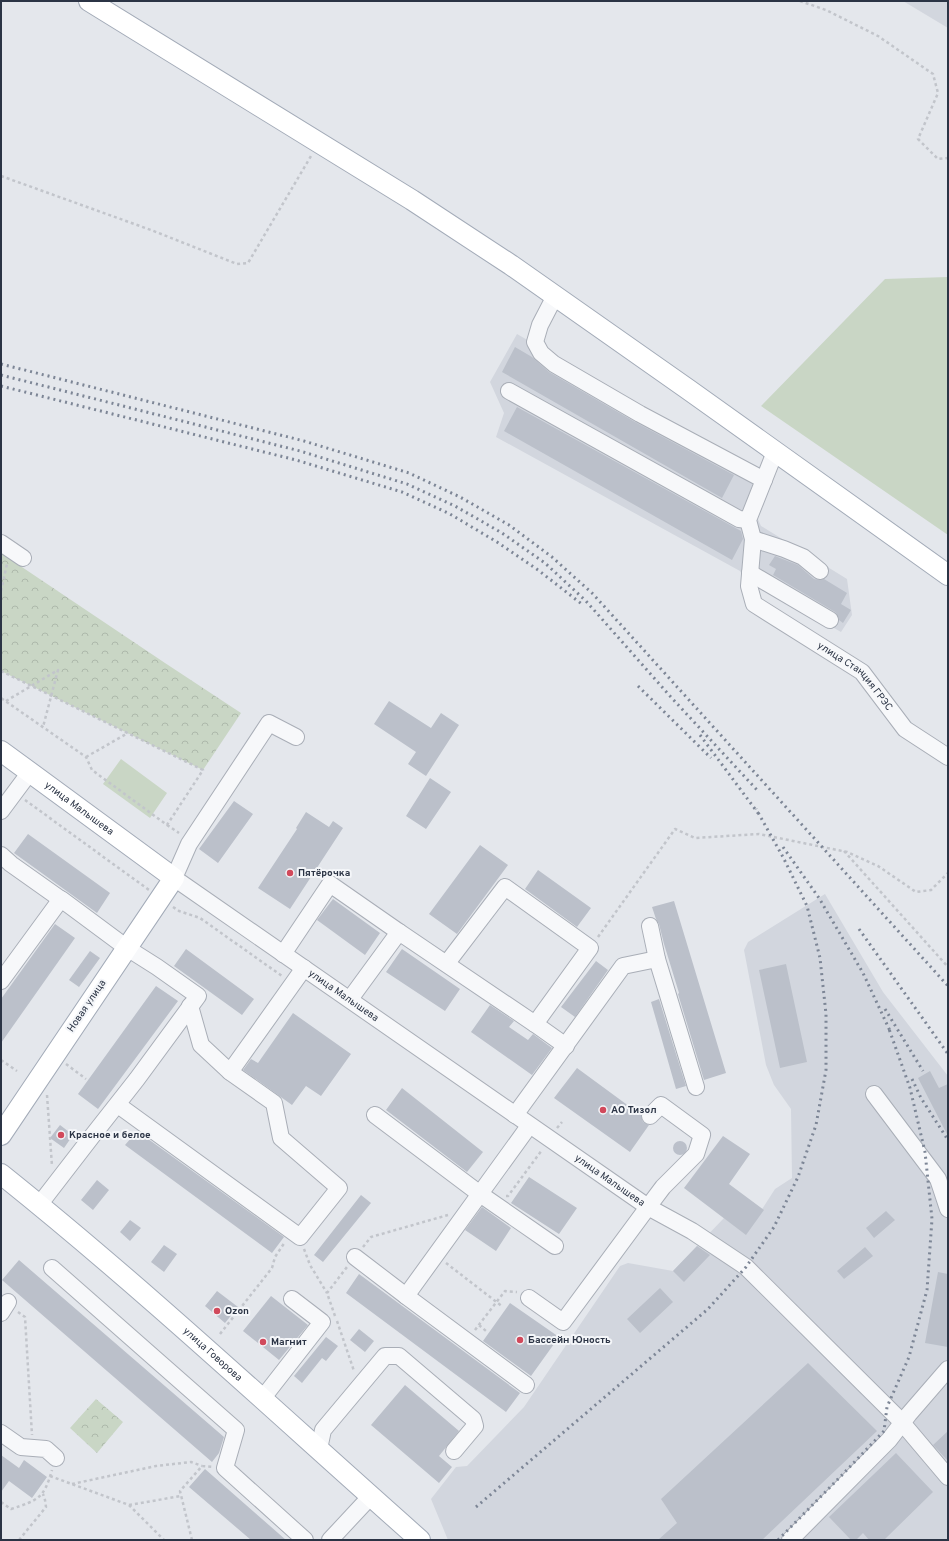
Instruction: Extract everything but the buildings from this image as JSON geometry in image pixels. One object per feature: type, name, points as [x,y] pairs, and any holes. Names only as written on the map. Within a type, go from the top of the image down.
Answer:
[{"type":"main road","points":[[89,1],[412,200],[511,265],[948,575]]},
{"type":"main road","name":"улица Малышева","points":[[1,751],[174,878]]},
{"type":"main road","name":"Новая улица","points":[[1,1135],[174,878]]},
{"type":"main road","name":"улица Говорова","points":[[1,1174],[167,1314],[420,1540]]},
{"type":"street","points":[[555,296],[540,325],[535,342],[541,353],[554,364],[593,387],[764,480]]},
{"type":"street","points":[[509,391],[738,519],[748,520]]},
{"type":"street","points":[[774,452],[748,520],[753,539],[750,573],[830,620]]},
{"type":"street","points":[[753,539],[803,557],[820,571]]},
{"type":"street","points":[[1,543],[16,559]]},
{"type":"street","name":"улица Станция ГРЭС","points":[[750,573],[749,586],[754,604],[862,672],[905,729],[948,757]]},
{"type":"street","points":[[174,878],[189,844],[269,723],[296,737]]},
{"type":"street","points":[[1,811],[30,772]]},
{"type":"street","points":[[1,855],[11,864],[59,898]]},
{"type":"street","name":"улица Малышева","points":[[174,878],[350,999],[529,1126],[648,1207],[692,1231],[746,1267],[902,1423],[948,1477]]},
{"type":"street","points":[[283,954],[330,884],[566,1046]]},
{"type":"street","points":[[447,963],[504,887],[590,948],[535,1024]]},
{"type":"street","points":[[1,981],[61,899],[127,948],[198,996],[118,1105],[39,1205]]},
{"type":"street","points":[[650,926],[657,959],[696,1087]]},
{"type":"street","points":[[350,999],[399,932]]},
{"type":"street","points":[[515,1115],[623,966],[657,959]]},
{"type":"street","points":[[230,1072],[304,968]]},
{"type":"street","points":[[118,1105],[296,1234],[339,1188],[281,1138],[274,1103],[230,1072],[201,1045],[190,1006]]},
{"type":"street","points":[[874,1094],[938,1179],[948,1209]]},
{"type":"street","points":[[529,1298],[563,1322],[648,1207],[664,1187],[696,1154],[702,1135],[662,1105],[650,1116]]},
{"type":"street","points":[[375,1115],[485,1198],[555,1246]]},
{"type":"street","points":[[406,1296],[470,1208],[485,1198],[529,1126]]},
{"type":"street","points":[[355,1257],[526,1385]]},
{"type":"street","points":[[52,1268],[236,1430],[225,1468],[305,1540]]},
{"type":"street","points":[[262,1399],[322,1322],[292,1299]]},
{"type":"street","points":[[319,1449],[323,1430],[359,1386],[385,1356],[399,1356],[473,1419],[474,1426],[454,1451]]},
{"type":"street","points":[[790,1540],[890,1440],[902,1423],[948,1369]]},
{"type":"street","points":[[1,1432],[21,1447],[46,1449],[56,1458]]},
{"type":"street","points":[[330,1540],[371,1496]]},
{"type":"path","points":[[800,1],[826,10],[878,36],[933,74],[938,93],[918,139],[938,159],[948,158]]},
{"type":"path","points":[[1,176],[151,230],[238,264],[248,263],[318,142]]},
{"type":"path","points":[[1,591],[16,559]]},
{"type":"path","points":[[6,701],[58,670],[43,727]]},
{"type":"path","points":[[1,671],[204,770],[167,824],[92,770],[86,757],[1,698]]},
{"type":"path","points":[[86,757],[128,733]]},
{"type":"path","points":[[15,792],[135,881],[179,911],[200,918],[293,984]]},
{"type":"path","points":[[590,948],[675,829],[695,838],[758,834],[844,851],[878,866],[916,892],[931,890],[948,873]]},
{"type":"path","points":[[844,851],[948,967]]},
{"type":"path","points":[[1,1060],[17,1071]]},
{"type":"path","points":[[64,1062],[86,1079]]},
{"type":"path","points":[[46,1090],[53,1176],[51,1189]]},
{"type":"path","points":[[485,1198],[508,1196],[562,1122]]},
{"type":"path","points":[[327,1293],[372,1237],[470,1208]]},
{"type":"path","points":[[220,1334],[272,1268],[275,1257],[296,1234],[310,1265],[327,1293],[359,1386]]},
{"type":"path","points":[[436,1255],[503,1307]]},
{"type":"path","points":[[467,1341],[505,1291],[522,1292],[529,1298]]},
{"type":"path","points":[[5,1306],[26,1317],[32,1448]]},
{"type":"path","points":[[478,1325],[486,1331]]},
{"type":"path","points":[[1,1502],[11,1509],[29,1503],[43,1494],[56,1458]]},
{"type":"path","points":[[72,1484],[156,1466],[191,1462],[202,1466],[225,1468]]},
{"type":"path","points":[[192,1540],[180,1491],[202,1466]]},
{"type":"path","points":[[50,1476],[128,1505],[164,1540]]},
{"type":"path","points":[[19,1540],[46,1507],[43,1494]]},
{"type":"path","points":[[128,1505],[181,1496]]},
{"type":"shaded area","points":[[903,1],[948,1],[948,28]]},
{"type":"shaded area","points":[[517,334],[757,472],[748,497],[761,526],[847,579],[852,615],[841,632],[743,576],[740,571],[496,437],[504,413],[490,382]]},
{"type":"shaded area","points":[[825,894],[883,992],[948,1076],[948,1540],[448,1540],[431,1499],[456,1467],[467,1466],[524,1407],[620,1266],[628,1263],[673,1271],[724,1218],[746,1234],[775,1189],[792,1178],[791,1109],[774,1085],[766,1065],[744,950],[748,942]]},
{"type":"green space","points":[[948,277],[948,535],[761,406],[885,279]]},
{"type":"green space","points":[[1,553],[241,713],[203,770],[1,671]]},
{"type":"green space","points":[[121,759],[167,793],[150,818],[103,784]]},
{"type":"green space","points":[[96,1399],[123,1422],[97,1453],[70,1428]]},
{"type":"railway","points":[[1,364],[304,441],[409,473],[460,497],[509,525],[552,557],[593,594],[948,986]]},
{"type":"railway","points":[[1,375],[300,451],[407,484],[455,506],[502,533],[545,563],[586,601],[669,695],[757,790]]},
{"type":"railway","points":[[1,386],[296,460],[402,492],[450,514],[497,542],[538,570],[583,605]]},
{"type":"railway","points":[[638,686],[711,758]]},
{"type":"railway","points":[[700,735],[758,813]]},
{"type":"railway","points":[[476,1507],[708,1309],[746,1267],[774,1227],[798,1177],[816,1125],[826,1070],[826,1014],[820,958],[807,906],[783,857],[756,809]]},
{"type":"railway","points":[[783,847],[819,898],[863,973],[891,1033]]},
{"type":"railway","points":[[859,929],[948,1054]]},
{"type":"railway","points":[[885,1009],[923,1071]]},
{"type":"railway","points":[[778,1540],[884,1431],[887,1407],[909,1357],[927,1290],[932,1219],[925,1152],[910,1088],[889,1029]]},
{"type":"railway","points":[[912,1079],[921,1098],[948,1140]]},
{"type":"place","name":"Пятёрочка","points":[[290,873]]},
{"type":"place","name":"АО Тизол","points":[[603,1110]]},
{"type":"place","name":"Красное и белое","points":[[61,1135]]},
{"type":"place","name":"Ozon","points":[[217,1311]]},
{"type":"place","name":"Бассейн Юность","points":[[520,1340]]},
{"type":"place","name":"Магнит","points":[[263,1342]]}]
